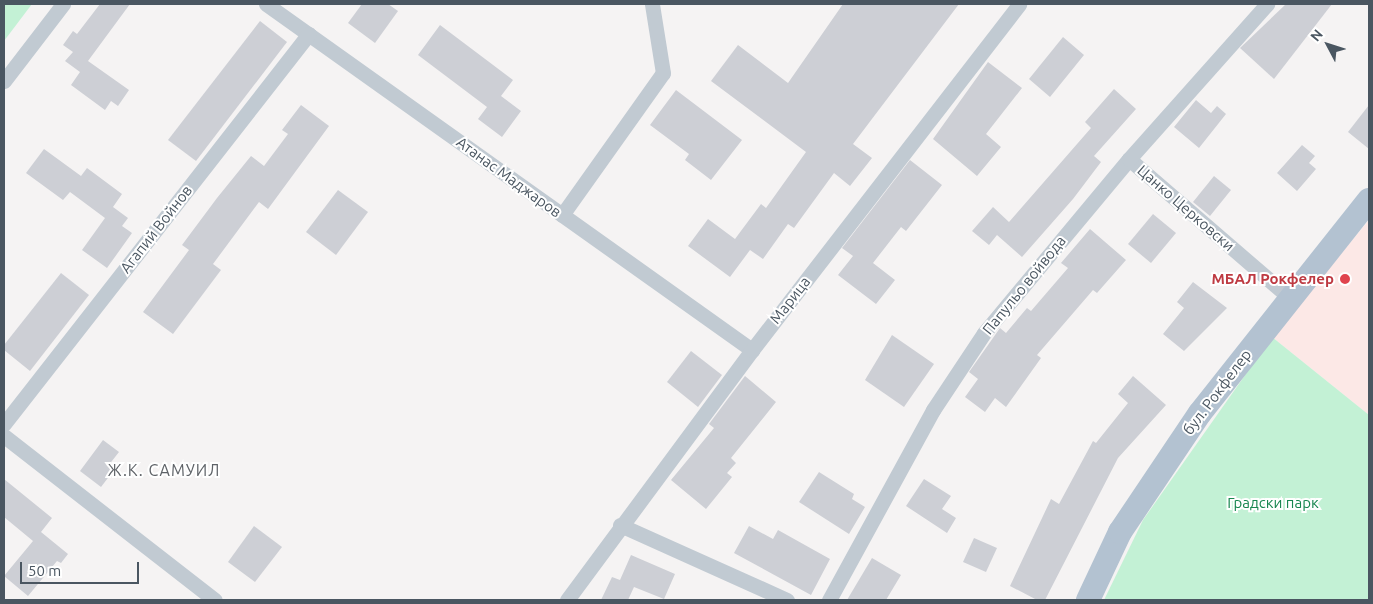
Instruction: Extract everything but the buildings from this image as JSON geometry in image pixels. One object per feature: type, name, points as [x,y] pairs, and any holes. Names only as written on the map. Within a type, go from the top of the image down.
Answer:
[{"type":"main road","name":"бул. Рокфелер","points":[[1088,600],[1120,532],[1200,413],[1290,297],[1369,200]]},
{"type":"street","points":[[4,81],[63,4]]},
{"type":"street","name":"Атанас Маджаров","points":[[266,4],[752,350]]},
{"type":"street","points":[[562,215],[663,73],[652,4]]},
{"type":"street","name":"Марица","points":[[566,600],[620,524],[752,350],[1019,4]]},
{"type":"street","name":"Папульо войвода","points":[[829,600],[933,410],[984,333],[1128,159],[1267,4]]},
{"type":"street","name":"Агапий Войнов","points":[[4,424],[309,34]]},
{"type":"street","name":"Цанко Церковски","points":[[1128,159],[1290,297]]},
{"type":"street","points":[[4,436],[215,600]]},
{"type":"street","points":[[620,524],[787,600]]},
{"type":"shaded area","name":"МБАЛ Рокфелер","points":[[1369,220],[1369,415],[1272,337]]},
{"type":"green space","points":[[4,4],[32,4],[4,41]]},
{"type":"green space","name":"Градски парк","points":[[1272,337],[1369,415],[1369,600],[1104,600],[1143,520]]},
{"type":"place","name":"МБАЛ Рокфелер","points":[[1345,279]]},
{"type":"district","name":"Ж.К. САМУИЛ","points":[[164,470]]}]
